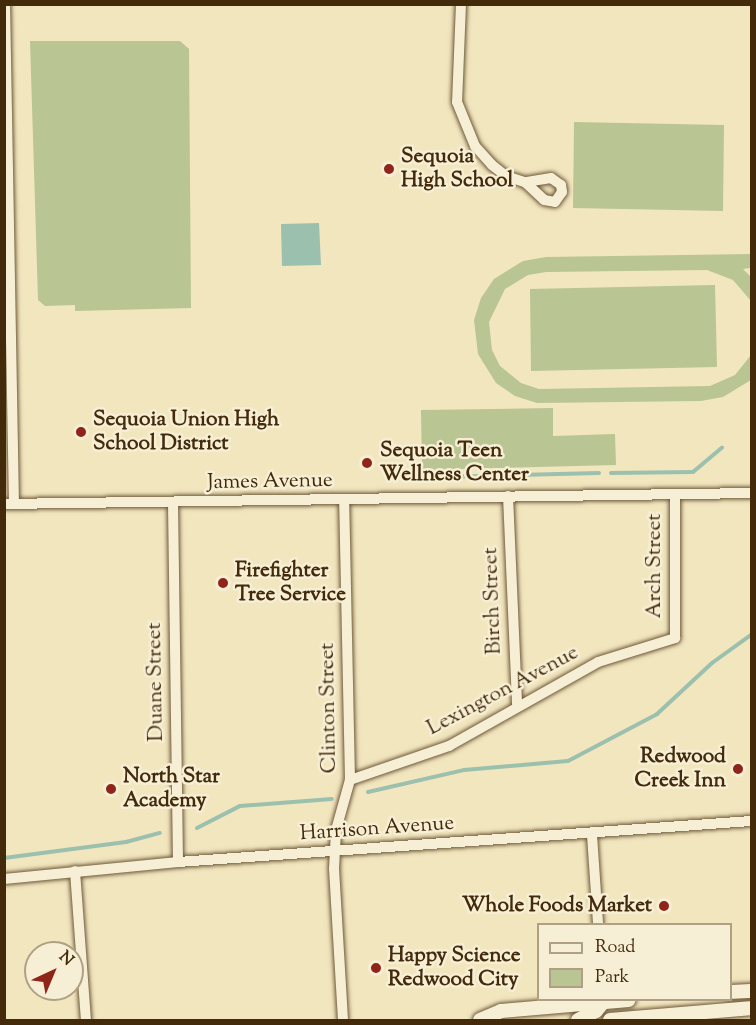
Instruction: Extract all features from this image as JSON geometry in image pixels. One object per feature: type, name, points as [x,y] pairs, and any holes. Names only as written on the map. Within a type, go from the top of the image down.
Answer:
[{"type":"main road","points":[[732,992],[752,991]]},
{"type":"main road","points":[[480,1020],[501,1011],[595,1001]]},
{"type":"main road","points":[[578,1020],[596,1011],[603,1001]]},
{"type":"main road","points":[[605,1001],[615,1010],[638,1010],[655,1016]]},
{"type":"main road","points":[[610,1020],[752,1008]]},
{"type":"street","points":[[5,4],[9,504]]},
{"type":"street","points":[[461,4],[456,86],[461,116],[482,155],[506,176],[525,182]]},
{"type":"street","name":"James Avenue","points":[[9,504],[752,493]]},
{"type":"street","name":"Arch Street","points":[[675,494],[675,638]]},
{"type":"street","name":"Birch Street","points":[[508,496],[517,705]]},
{"type":"street","name":"Clinton Street","points":[[343,1020],[334,851],[336,830],[351,780],[344,500]]},
{"type":"street","name":"Duane Street","points":[[173,503],[178,862]]},
{"type":"street","name":"Lexington Avenue","points":[[351,780],[449,746],[517,705],[598,662],[675,638]]},
{"type":"street","name":"Harrison Avenue","points":[[4,879],[178,862],[591,835],[752,821]]},
{"type":"street","points":[[591,835],[598,923]]},
{"type":"street","points":[[75,871],[86,1020]]},
{"type":"green space","points":[[30,41],[180,41],[189,49],[191,308],[75,311],[75,305],[45,306],[38,300]]},
{"type":"green space","points":[[574,122],[724,125],[723,211],[573,208]]},
{"type":"green space","points":[[751,254],[751,268],[743,269],[751,277],[751,301],[733,280],[707,270],[546,272],[528,275],[505,289],[489,322],[492,350],[500,366],[521,383],[539,389],[710,386],[735,375],[751,355],[751,380],[723,397],[701,401],[537,403],[515,396],[496,383],[478,354],[474,320],[481,298],[494,279],[523,261],[546,257]]},
{"type":"green space","points":[[715,285],[717,367],[531,371],[530,289]]},
{"type":"green space","points":[[553,408],[553,436],[615,434],[616,465],[422,470],[421,410]]},
{"type":"shaded area","points":[[319,223],[321,265],[282,266],[281,224]]},
{"type":"waterway","points":[[611,473],[693,472],[722,448]]},
{"type":"waterway","points":[[442,477],[599,473]]},
{"type":"waterway","points":[[368,792],[464,770],[568,761],[657,714],[712,663],[752,634]]},
{"type":"waterway","points":[[197,828],[240,806],[332,799]]},
{"type":"waterway","points":[[4,858],[126,842],[160,833]]},
{"type":"place","name":"Sequoia High School","points":[[389,169]]},
{"type":"place","name":"Sequoia Union High School District","points":[[81,432]]},
{"type":"place","name":"Sequoia Teen Wellness Center","points":[[367,463]]},
{"type":"place","name":"Firefighter Tree Service","points":[[223,583]]},
{"type":"place","name":"Redwood Creek Inn","points":[[738,769]]},
{"type":"place","name":"North Star Academy","points":[[111,789]]},
{"type":"place","name":"Whole Foods Market","points":[[664,906]]},
{"type":"place","name":"Happy Science Redwood City","points":[[376,968]]}]
